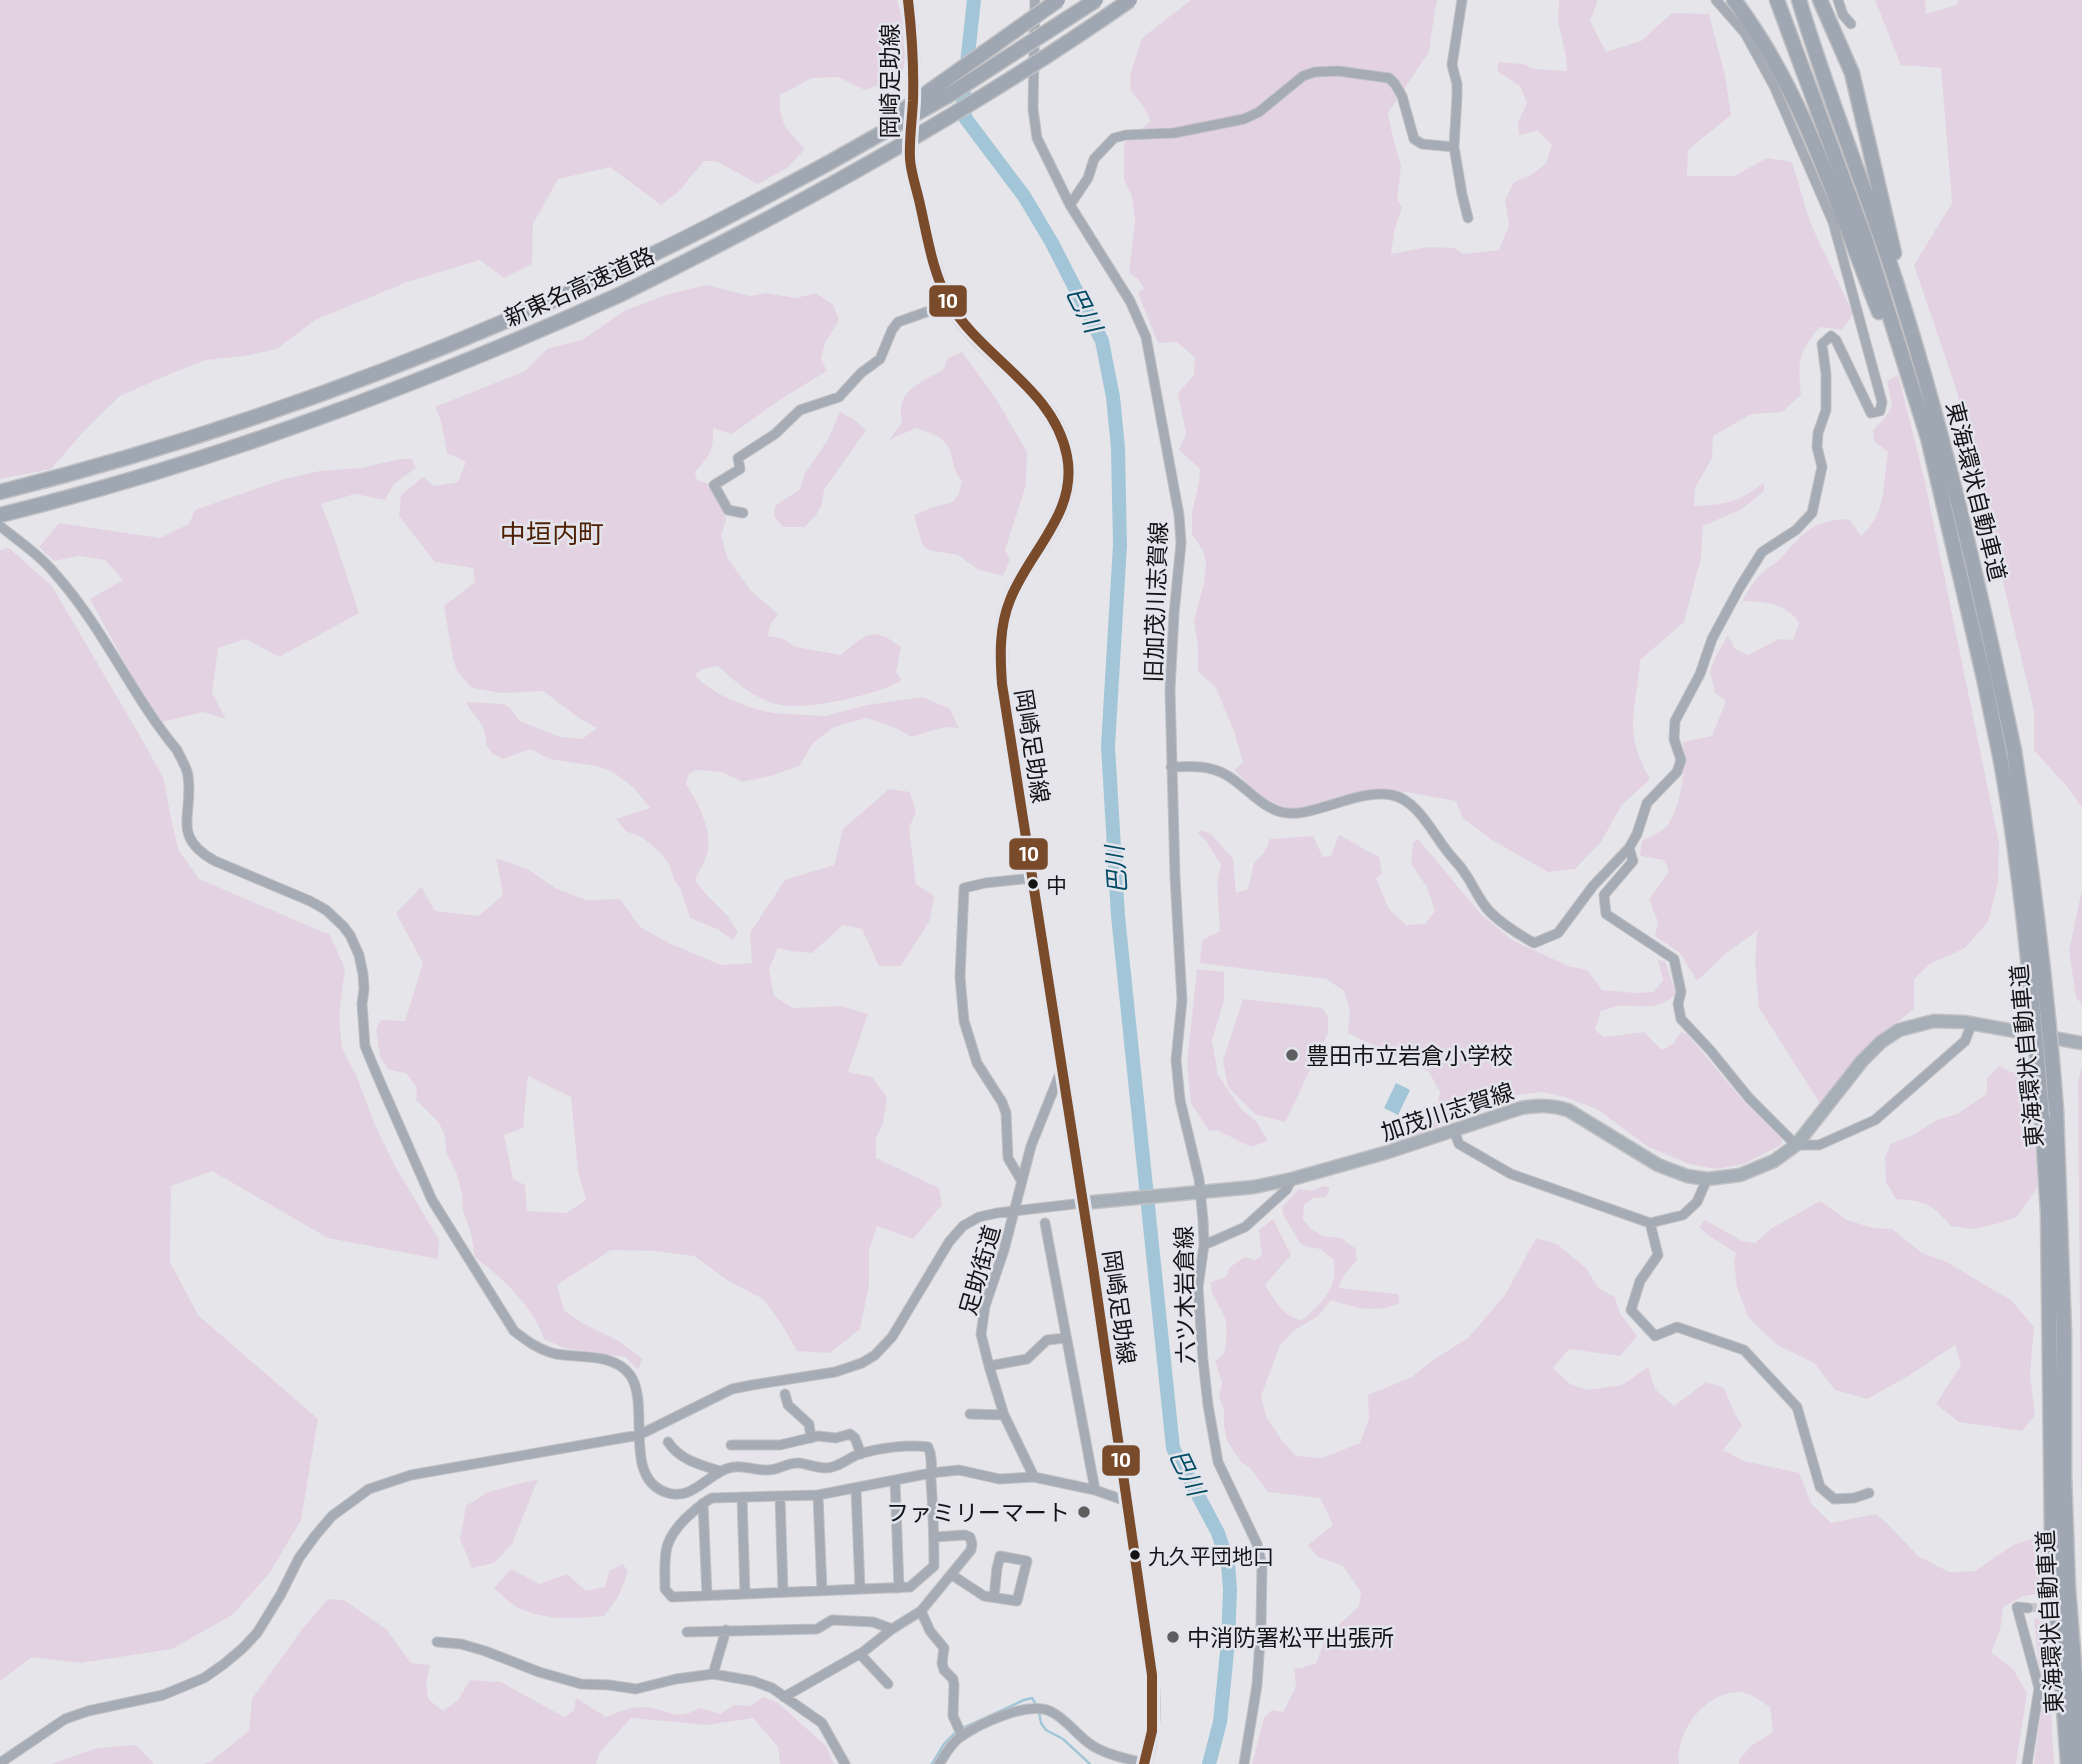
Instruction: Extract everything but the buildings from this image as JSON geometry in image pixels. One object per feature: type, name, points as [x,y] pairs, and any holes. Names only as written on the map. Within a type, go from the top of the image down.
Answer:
[{"type":"highway","points":[[825,165],[1058,0]]},
{"type":"highway","name":"新東名高速道路","points":[[0,492],[155,449],[312,396],[417,357],[650,256],[825,165],[948,95],[1096,0]]},
{"type":"highway","name":"新東名高速道路","points":[[0,515],[158,471],[283,431],[405,386],[547,328],[730,241],[882,157],[992,91],[1130,0]]},
{"type":"highway","points":[[1087,30],[1138,0]]},
{"type":"highway","points":[[1734,0],[1768,49],[1808,130],[1928,438]]},
{"type":"highway","points":[[1777,0],[1865,238],[1928,438]]},
{"type":"highway","points":[[1799,0],[1918,357]]},
{"type":"highway","points":[[1820,0],[1852,73],[1894,252],[1913,317],[1918,357]]},
{"type":"highway","name":"東海環状自動車道","points":[[1918,357],[1960,510],[2007,753],[2028,845],[2056,1109],[2064,1332],[2064,1474],[2068,1587],[2082,1764]]},
{"type":"highway","name":"東海環状自動車道","points":[[1928,438],[1983,674],[2007,753],[2033,1003],[2048,1213],[2052,1545],[2068,1764]]},
{"type":"main road","name":"岡崎足助線","points":[[908,0],[914,42],[910,162],[925,226],[948,302],[962,323],[1018,377],[1046,409],[1059,429],[1067,456],[1068,477],[1061,514],[1013,591],[1003,620],[1002,684],[1083,1203],[1152,1685],[1152,1730],[1144,1764]]},
{"type":"main road","name":"加茂川志賀線","points":[[1083,1203],[1254,1187],[1388,1152],[1521,1108],[1552,1106],[1568,1110],[1658,1165],[1687,1176],[1707,1180],[1740,1175],[1774,1161],[1796,1145],[1862,1061],[1881,1042],[1899,1030],[1934,1021],[1972,1023],[2082,1043]]},
{"type":"street","name":"旧加茂川志賀線","points":[[1035,0],[1033,109],[1037,138],[1070,205],[1130,302],[1146,337],[1179,514],[1181,543],[1171,663],[1171,767],[1182,1000],[1176,1060],[1196,1193]]},
{"type":"street","points":[[1462,0],[1452,65],[1457,84],[1454,147],[1468,218]]},
{"type":"street","points":[[1171,767],[1193,765],[1227,775],[1254,797],[1282,812],[1301,812],[1378,794],[1393,795],[1406,801],[1463,871],[1488,911],[1534,943],[1558,933],[1593,886],[1629,848],[1637,834],[1647,803],[1677,772],[1681,760],[1674,739],[1675,721],[1700,674],[1712,639],[1740,587],[1762,552],[1796,530],[1812,513],[1822,467],[1817,447],[1818,432],[1826,410],[1826,374],[1822,344],[1831,336],[1836,340],[1871,413],[1880,411],[1882,402],[1833,222],[1774,86],[1745,33],[1716,0]]},
{"type":"street","points":[[1838,0],[1843,15],[1851,24]]},
{"type":"street","points":[[1070,205],[1088,178],[1094,159],[1114,138],[1174,133],[1244,119],[1259,112],[1303,76],[1315,72],[1338,71],[1389,78],[1402,96],[1414,139],[1422,144],[1454,147]]},
{"type":"street","points":[[743,513],[729,510],[714,485],[740,469],[738,458],[775,434],[800,410],[839,397],[861,373],[880,359],[898,322],[948,302]]},
{"type":"street","points":[[0,526],[37,555],[58,577],[89,618],[177,750],[188,773],[186,828],[191,841],[202,854],[310,901],[326,910],[343,926],[359,955],[363,974],[365,1046],[432,1200],[514,1331],[533,1346],[554,1353],[617,1363],[631,1376],[638,1406],[641,1457],[647,1477],[656,1487],[663,1492],[687,1494],[720,1471],[737,1466],[768,1470],[796,1463],[827,1468],[861,1454],[917,1446],[928,1447],[931,1453],[931,1473],[934,1537],[934,1566],[910,1587],[672,1597],[665,1589],[665,1552],[669,1538],[703,1503],[712,1499],[818,1495],[931,1473],[958,1470],[999,1479],[1034,1477],[1095,1490],[1126,1501]]},
{"type":"street","points":[[1629,848],[1633,861],[1604,895],[1606,914],[1674,959],[1681,992],[1678,1004],[1681,1019],[1749,1098],[1796,1145],[1819,1145],[1875,1120],[1965,1041],[1972,1023]]},
{"type":"street","points":[[1021,1180],[1008,1158],[1006,1114],[1002,1102],[977,1063],[964,1021],[960,977],[964,888],[1032,878]]},
{"type":"street","name":"足助街道","points":[[1034,1477],[1004,1415],[981,1334],[985,1306],[1004,1250],[1031,1146],[1061,1071]]},
{"type":"street","points":[[1454,1131],[1459,1144],[1511,1174],[1650,1223],[1683,1214],[1697,1202],[1707,1180]]},
{"type":"street","points":[[1204,1245],[1245,1227],[1286,1190],[1292,1179]]},
{"type":"street","name":"六ツ木岩倉線","points":[[1196,1193],[1204,1245],[1198,1287],[1202,1348],[1218,1462],[1257,1544],[1262,1564],[1256,1685],[1244,1764]]},
{"type":"street","points":[[0,1763],[65,1719],[88,1711],[163,1695],[204,1678],[224,1664],[257,1633],[299,1558],[315,1536],[332,1516],[369,1489],[411,1475],[639,1434],[732,1390],[835,1372],[862,1363],[875,1355],[891,1337],[949,1242],[963,1226],[979,1216],[1083,1203]]},
{"type":"street","points":[[1045,1223],[1095,1490]]},
{"type":"street","points":[[1650,1223],[1658,1255],[1640,1281],[1631,1310],[1655,1336],[1677,1327],[1744,1350],[1797,1407],[1820,1487],[1834,1499],[1854,1498],[1869,1493]]},
{"type":"street","points":[[989,1366],[1027,1359],[1047,1340],[1066,1338]]},
{"type":"street","points":[[785,1394],[789,1405],[809,1424],[811,1438]]},
{"type":"street","points":[[970,1414],[1004,1415]]},
{"type":"street","points":[[731,1445],[780,1445],[818,1436],[836,1438],[850,1434],[855,1438],[861,1454]]},
{"type":"street","points":[[668,1442],[686,1459],[720,1471]]},
{"type":"street","points":[[895,1481],[898,1588]]},
{"type":"street","points":[[856,1489],[860,1589]]},
{"type":"street","points":[[818,1495],[822,1590]]},
{"type":"street","points":[[741,1497],[745,1594]]},
{"type":"street","points":[[780,1497],[783,1591]]},
{"type":"street","points":[[703,1503],[707,1595]]},
{"type":"street","points":[[784,1697],[860,1654],[921,1611],[971,1550],[970,1538],[965,1535],[934,1537]]},
{"type":"street","points":[[952,1575],[984,1597],[1017,1601],[1027,1561],[1000,1556],[994,1597]]},
{"type":"street","points":[[2027,1764],[2039,1688],[2017,1607],[2028,1608]]},
{"type":"street","points":[[921,1611],[930,1631],[944,1648],[944,1670],[953,1679],[953,1716],[962,1736]]},
{"type":"street","points":[[687,1632],[817,1629],[832,1620],[873,1622],[892,1629]]},
{"type":"street","points":[[713,1674],[726,1630]]},
{"type":"street","points":[[437,1642],[461,1644],[581,1684],[636,1689],[676,1679],[713,1674],[753,1681],[772,1688],[822,1723],[845,1764]]},
{"type":"street","points":[[860,1654],[888,1684]]},
{"type":"street","points":[[939,1764],[962,1736],[1024,1709],[1050,1711],[1092,1745],[1144,1764]]},
{"type":"shaded area","points":[[0,0],[897,0],[908,40],[903,71],[888,82],[865,90],[838,77],[812,78],[780,95],[782,120],[805,149],[787,168],[758,184],[716,161],[704,161],[678,192],[661,205],[610,167],[558,179],[533,224],[532,264],[504,278],[480,260],[407,282],[315,320],[277,349],[206,360],[170,374],[120,396],[51,469],[0,479]]},
{"type":"shaded area","points":[[1191,0],[1438,0],[1429,52],[1388,113],[1401,166],[1397,200],[1402,207],[1391,254],[1428,247],[1454,248],[1464,254],[1499,250],[1509,225],[1505,200],[1514,182],[1533,174],[1546,163],[1552,145],[1538,131],[1519,135],[1518,122],[1527,103],[1520,86],[1497,71],[1499,62],[1523,64],[1535,69],[1567,71],[1558,21],[1559,0],[1598,0],[1590,21],[1606,52],[1641,41],[1672,13],[1709,14],[1725,75],[1731,115],[1688,150],[1687,176],[1734,176],[1767,158],[1792,162],[1810,222],[1853,314],[1842,330],[1820,327],[1812,336],[1801,358],[1801,395],[1782,412],[1751,414],[1713,436],[1712,458],[1695,488],[1694,506],[1731,501],[1764,483],[1764,491],[1742,509],[1703,526],[1701,558],[1684,622],[1640,660],[1633,733],[1638,753],[1650,779],[1621,806],[1601,842],[1575,869],[1548,872],[1492,840],[1463,818],[1456,801],[1400,791],[1357,792],[1291,809],[1264,798],[1234,770],[1243,762],[1235,734],[1216,688],[1198,671],[1194,622],[1206,563],[1203,551],[1192,534],[1192,512],[1200,469],[1179,450],[1186,434],[1178,393],[1194,375],[1195,358],[1177,342],[1158,343],[1138,293],[1144,288],[1138,279],[1129,273],[1135,221],[1132,196],[1124,179],[1124,143],[1151,121],[1131,91],[1130,75],[1142,38]]},
{"type":"shaded area","points":[[1875,0],[1925,0],[1926,14],[1957,5],[1958,0],[2082,0],[2082,808],[2034,750],[2034,711],[1957,392],[1914,265],[1952,203],[1941,68],[1901,65]]},
{"type":"shaded area","points":[[707,285],[750,296],[766,293],[796,298],[816,293],[833,305],[839,320],[825,343],[821,359],[827,371],[732,434],[713,428],[710,452],[695,472],[697,480],[707,483],[725,510],[726,521],[721,535],[728,559],[751,591],[778,614],[770,625],[768,636],[784,639],[796,647],[841,655],[863,637],[876,634],[883,636],[901,647],[896,672],[902,680],[878,691],[843,700],[793,706],[772,703],[755,695],[718,666],[700,670],[695,675],[723,696],[773,713],[825,716],[867,705],[923,697],[950,709],[959,728],[944,727],[911,737],[896,728],[867,718],[834,727],[813,743],[800,765],[774,775],[743,782],[722,772],[696,770],[689,774],[686,784],[702,814],[708,840],[706,856],[695,880],[727,915],[738,933],[733,940],[717,929],[690,918],[669,864],[660,852],[643,838],[626,831],[616,819],[650,808],[634,788],[613,772],[596,766],[550,759],[530,749],[503,759],[492,753],[486,745],[483,727],[466,702],[504,704],[520,721],[560,737],[582,739],[597,728],[543,691],[502,693],[472,688],[457,671],[444,606],[475,582],[473,568],[435,562],[399,516],[401,495],[423,477],[434,486],[458,482],[466,462],[447,453],[441,421],[435,407],[525,371],[547,349],[582,340],[624,311],[669,294]]},
{"type":"shaded area","points":[[962,352],[995,397],[1027,452],[1026,485],[1005,550],[1010,560],[1003,576],[979,570],[958,555],[928,550],[922,544],[914,515],[953,502],[962,481],[947,445],[935,435],[916,428],[889,440],[902,422],[902,402],[906,394],[919,383],[943,370],[948,358]]},
{"type":"shaded area","points":[[1898,375],[1925,482],[1999,843],[1998,882],[1988,922],[1965,948],[1930,964],[1914,979],[1914,1009],[1864,1054],[1821,1105],[1759,1008],[1755,962],[1757,931],[1725,954],[1697,981],[1680,953],[1655,936],[1658,922],[1649,900],[1669,871],[1664,860],[1640,856],[1642,841],[1669,823],[1677,804],[1682,783],[1683,742],[1712,736],[1726,701],[1715,693],[1710,671],[1728,635],[1735,649],[1748,655],[1779,639],[1793,640],[1799,623],[1788,611],[1766,603],[1742,601],[1753,583],[1817,525],[1849,519],[1861,536],[1876,517],[1882,497],[1888,452],[1874,441],[1873,430],[1892,406],[1887,381]]},
{"type":"shaded area","points":[[840,412],[866,430],[824,490],[822,504],[816,515],[805,527],[783,527],[774,516],[775,506],[800,489],[804,475],[827,441]]},
{"type":"shaded area","points":[[412,459],[416,468],[394,484],[385,500],[355,494],[321,504],[359,613],[279,657],[246,639],[218,648],[212,693],[226,719],[203,712],[158,723],[90,599],[123,580],[105,560],[79,556],[54,561],[39,547],[59,523],[160,538],[189,524],[195,510],[284,479],[320,471],[361,468]]},
{"type":"shaded area","points":[[9,548],[52,586],[147,748],[164,780],[179,851],[199,879],[330,935],[345,969],[339,1014],[342,1048],[395,1166],[439,1240],[438,1259],[328,1238],[212,1171],[171,1186],[170,1262],[198,1315],[318,1419],[301,1520],[269,1574],[232,1615],[172,1649],[80,1663],[32,1657],[0,1681],[0,550]]},
{"type":"shaded area","points":[[889,789],[910,792],[916,812],[909,828],[916,884],[934,896],[930,920],[901,966],[879,966],[862,929],[843,925],[812,953],[778,948],[769,969],[774,996],[793,1008],[841,1006],[868,1014],[848,1072],[872,1077],[887,1097],[883,1123],[876,1138],[876,1158],[939,1188],[942,1205],[913,1239],[877,1226],[869,1251],[869,1285],[860,1329],[830,1353],[797,1351],[763,1299],[730,1282],[694,1256],[655,1251],[611,1250],[557,1285],[564,1310],[582,1323],[619,1341],[643,1359],[638,1369],[625,1357],[564,1348],[544,1339],[525,1304],[506,1283],[475,1257],[457,1175],[446,1152],[445,1136],[439,1123],[416,1100],[417,1088],[406,1073],[389,1070],[380,1057],[376,1029],[381,1020],[405,1021],[423,963],[396,913],[421,887],[435,911],[479,916],[503,895],[496,858],[529,870],[555,888],[586,900],[620,899],[640,927],[669,943],[721,965],[752,963],[750,933],[785,880],[834,865],[843,829]],"holes":[[[528,1076],[571,1097],[578,1171],[586,1200],[566,1213],[527,1211],[525,1185],[513,1179],[504,1135],[523,1128]]]},
{"type":"shaded area","points":[[1202,830],[1212,835],[1233,859],[1236,893],[1248,889],[1254,863],[1265,851],[1270,839],[1313,836],[1323,857],[1331,856],[1339,835],[1379,856],[1382,874],[1376,878],[1389,909],[1406,925],[1425,924],[1435,911],[1427,887],[1411,864],[1413,842],[1418,839],[1481,914],[1512,940],[1568,966],[1587,970],[1602,990],[1654,992],[1663,980],[1658,960],[1665,961],[1676,994],[1655,1006],[1617,1006],[1601,1011],[1595,1030],[1604,1037],[1644,1032],[1662,1050],[1673,1044],[1681,1032],[1687,1034],[1746,1104],[1782,1139],[1781,1145],[1744,1164],[1717,1169],[1689,1164],[1647,1146],[1597,1109],[1542,1092],[1476,1097],[1428,1134],[1401,1143],[1398,1140],[1416,1130],[1435,1114],[1440,1092],[1429,1072],[1348,1033],[1350,1011],[1344,991],[1326,979],[1200,963],[1202,940],[1220,931],[1217,884],[1221,865],[1206,841],[1197,833]]},
{"type":"shaded area","points":[[2082,889],[2082,1005],[2076,997],[2069,951]]},
{"type":"shaded area","points":[[1197,969],[1224,972],[1224,1001],[1212,1040],[1218,1075],[1241,1109],[1256,1121],[1268,1141],[1251,1147],[1217,1130],[1209,1131],[1191,1103],[1187,1063]]},
{"type":"shaded area","points":[[1243,999],[1322,1008],[1328,1016],[1328,1033],[1285,1122],[1255,1114],[1228,1087],[1223,1061]]},
{"type":"shaded area","points":[[2082,1065],[2082,1592],[2078,1081]]},
{"type":"shaded area","points":[[1999,1066],[2011,1072],[2029,1075],[2038,1187],[2017,1217],[1972,1229],[1951,1226],[1927,1205],[1896,1199],[1886,1182],[1885,1157],[1891,1144],[1913,1135],[1937,1120],[1957,1114],[1987,1094],[1987,1078]]},
{"type":"shaded area","points":[[1324,1186],[1330,1188],[1326,1197],[1313,1198],[1304,1205],[1303,1219],[1310,1228],[1323,1236],[1341,1238],[1356,1249],[1357,1260],[1344,1275],[1338,1288],[1398,1294],[1400,1303],[1374,1309],[1331,1300],[1318,1316],[1293,1331],[1279,1347],[1261,1397],[1267,1418],[1296,1456],[1322,1458],[1360,1443],[1369,1419],[1368,1395],[1412,1377],[1468,1338],[1505,1295],[1536,1238],[1557,1244],[1586,1268],[1598,1288],[1615,1297],[1620,1314],[1637,1336],[1620,1356],[1569,1349],[1553,1368],[1570,1384],[1587,1390],[1622,1385],[1648,1367],[1655,1389],[1674,1406],[1706,1382],[1724,1388],[1742,1426],[1723,1450],[1744,1461],[1799,1473],[1811,1503],[1831,1523],[1875,1514],[1918,1556],[1949,1572],[1975,1571],[2013,1545],[2043,1535],[2048,1592],[2024,1596],[2003,1607],[2000,1631],[1991,1652],[2013,1669],[2027,1693],[2016,1764],[1739,1764],[1739,1760],[1751,1746],[1773,1732],[1770,1707],[1751,1695],[1740,1692],[1727,1693],[1716,1698],[1695,1715],[1682,1739],[1679,1764],[1252,1764],[1264,1718],[1272,1710],[1283,1712],[1296,1687],[1294,1668],[1316,1663],[1326,1637],[1359,1606],[1361,1592],[1343,1566],[1318,1557],[1308,1545],[1333,1525],[1320,1498],[1268,1492],[1250,1468],[1241,1462],[1227,1441],[1224,1409],[1219,1398],[1222,1382],[1215,1361],[1224,1354],[1226,1328],[1223,1314],[1212,1293],[1211,1282],[1226,1277],[1230,1267],[1245,1257],[1255,1260],[1262,1255],[1259,1230],[1273,1219],[1291,1255],[1265,1285],[1280,1307],[1290,1315],[1302,1320],[1307,1316],[1330,1290],[1334,1278],[1334,1260],[1321,1249],[1300,1243],[1283,1214],[1282,1207],[1299,1189],[1311,1191]]},
{"type":"shaded area","points":[[1820,1201],[1847,1220],[1873,1228],[1892,1229],[1922,1253],[1947,1262],[2012,1301],[2034,1327],[2030,1374],[2035,1415],[2022,1431],[1959,1422],[1936,1404],[1961,1365],[1955,1345],[1867,1399],[1835,1390],[1814,1363],[1777,1345],[1748,1317],[1737,1287],[1734,1262],[1736,1253],[1699,1227],[1705,1220],[1742,1241],[1755,1243],[1772,1228]]},
{"type":"shaded area","points":[[538,1479],[512,1544],[494,1563],[472,1568],[460,1539],[466,1506],[488,1492]]},
{"type":"shaded area","points":[[623,1564],[628,1572],[618,1597],[604,1616],[547,1617],[515,1606],[494,1588],[511,1569],[539,1584],[567,1574],[586,1591],[605,1587],[609,1571]]},
{"type":"shaded area","points":[[328,1599],[344,1600],[386,1629],[411,1663],[430,1665],[426,1683],[428,1699],[443,1711],[458,1700],[470,1680],[501,1682],[564,1717],[574,1710],[576,1698],[606,1717],[640,1707],[677,1715],[700,1708],[720,1714],[734,1705],[750,1706],[764,1697],[778,1703],[826,1746],[834,1764],[780,1764],[778,1747],[753,1718],[706,1725],[631,1718],[600,1752],[596,1764],[203,1764],[210,1762],[249,1731],[252,1699],[303,1628]]},
{"type":"shaded area","points":[[2034,1618],[2046,1619],[2054,1764],[2034,1764],[2044,1688]]},
{"type":"shaded area","points":[[136,1745],[154,1764],[51,1764],[97,1748]]},
{"type":"water","points":[[1396,1083],[1410,1090],[1398,1115],[1384,1108]]},
{"type":"waterway","name":"巴川","points":[[974,0],[963,100],[966,119],[1024,196],[1052,243],[1102,341],[1113,397],[1118,448],[1120,545],[1108,746],[1118,916],[1173,1448],[1218,1533],[1228,1563],[1230,1590],[1220,1722],[1209,1764]]},
{"type":"waterway","points":[[963,1728],[1024,1700],[1032,1698],[1037,1706]]},
{"type":"waterway","points":[[1039,1712],[1041,1723],[1046,1730],[1063,1739],[1090,1764]]},
{"type":"waterway","points":[[932,1764],[944,1744],[957,1731]]},
{"type":"tunnel","points":[[2028,1608],[2082,1604]]},
{"type":"transit line","name":"10","points":[[908,0],[913,76],[911,164],[938,278],[949,302],[963,322],[1048,411],[1060,432],[1067,456],[1068,477],[1059,514],[1018,582],[1006,610],[1001,642],[1001,673],[1093,1267],[1152,1675],[1152,1731],[1144,1764]]},
{"type":"place","name":"中","points":[[1033,884]]},
{"type":"place","name":"豊田市立岩倉小学校","points":[[1292,1055]]},
{"type":"place","name":"ファミリーマート","points":[[1084,1512]]},
{"type":"place","name":"九久平団地口","points":[[1135,1555]]},
{"type":"place","name":"中消防署松平出張所","points":[[1173,1637]]},
{"type":"district","name":"中垣内町","points":[[552,532]]}]
